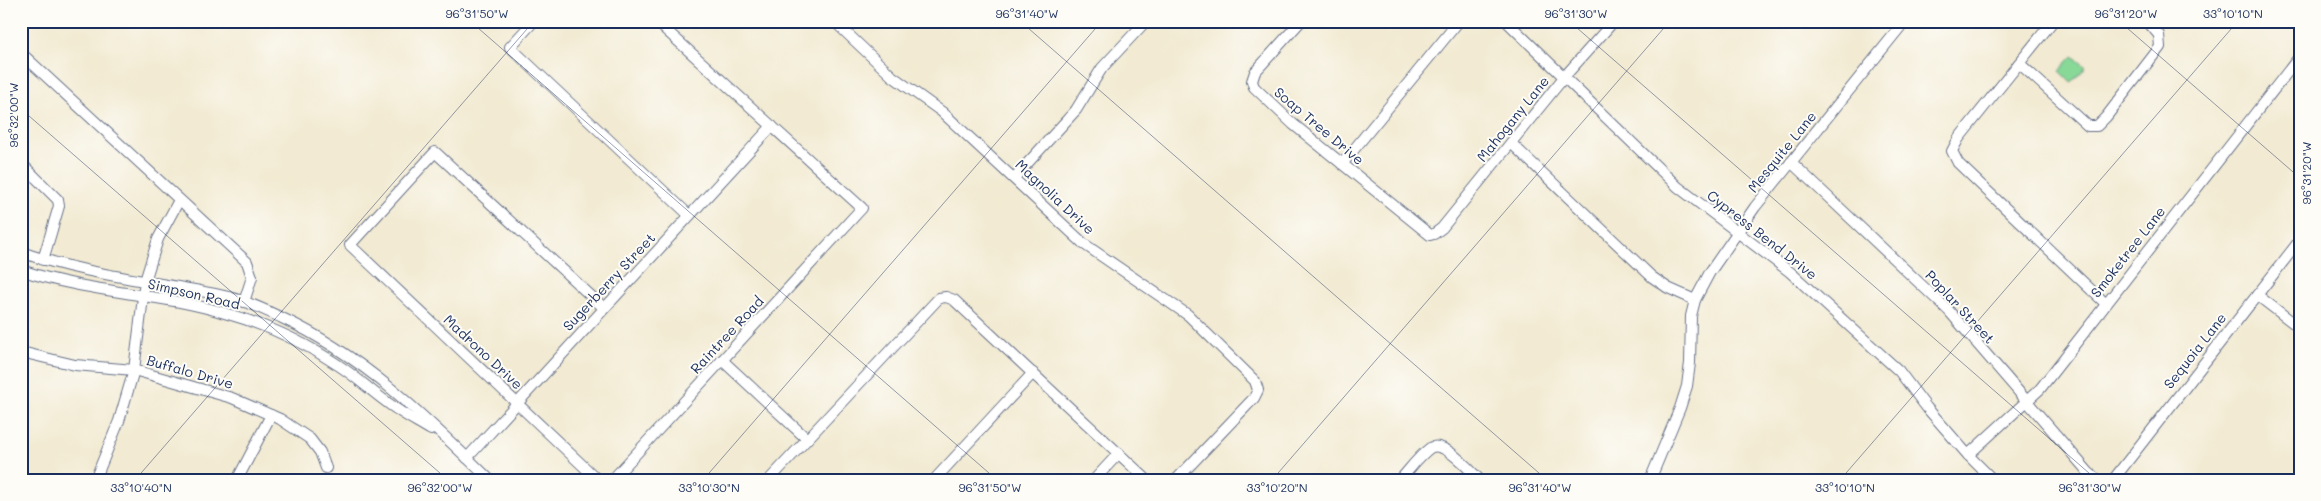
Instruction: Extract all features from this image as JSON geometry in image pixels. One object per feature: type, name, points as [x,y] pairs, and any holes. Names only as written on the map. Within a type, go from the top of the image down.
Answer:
[{"type":"street","points":[[534,21],[510,47],[689,215]]},
{"type":"street","points":[[656,21],[772,126]]},
{"type":"street","points":[[1014,178],[1076,110],[1102,68],[1146,21]]},
{"type":"street","name":"Soap Tree Drive","points":[[1300,21],[1260,65],[1252,81],[1254,88],[1261,96],[1425,232],[1434,234]]},
{"type":"street","points":[[1342,164],[1459,21]]},
{"type":"street","name":"Cypress Bend Drive","points":[[1506,21],[1678,187],[1790,272],[1899,371],[1927,408],[1968,455],[1993,480]]},
{"type":"street","name":"Mahogany Lane","points":[[1434,234],[1442,228],[1565,76],[1614,21]]},
{"type":"street","name":"Mesquite Lane","points":[[1650,480],[1680,408],[1687,386],[1690,363],[1691,316],[1695,300],[1710,272],[1755,207],[1905,21]]},
{"type":"street","points":[[2053,21],[1959,138],[1952,151],[1958,163],[2105,303]]},
{"type":"street","points":[[2019,63],[2088,126],[2097,126],[2160,47],[2159,35],[2148,21]]},
{"type":"street","name":"Magnolia Drive","points":[[839,23],[892,76],[942,112],[1084,244],[1188,315],[1255,381],[1258,390],[1254,398],[1176,480]]},
{"type":"street","name":"Simpson Road","points":[[21,53],[247,262],[252,277],[244,302]]},
{"type":"street","name":"Smoketree Lane","points":[[1968,455],[2040,389],[2105,303],[2300,56]]},
{"type":"street","name":"Raintree Road","points":[[612,480],[862,208],[772,126]]},
{"type":"street","name":"Sugerberry Street","points":[[467,458],[772,126]]},
{"type":"street","points":[[1511,143],[1652,277],[1668,288],[1695,300]]},
{"type":"street","name":"Madrono Drive","points":[[598,480],[350,245],[435,152],[604,308]]},
{"type":"street","name":"Poplar Street","points":[[1791,162],[1949,311],[2026,403],[2088,472],[2098,480]]},
{"type":"street","points":[[21,163],[58,200],[59,206],[43,260]]},
{"type":"street","points":[[95,480],[119,421],[134,370],[145,281],[158,239],[179,200]]},
{"type":"street","name":"Sequoia Lane","points":[[2113,480],[2300,240]]},
{"type":"street","name":"Simpson Road","points":[[21,252],[43,260],[230,297],[304,328],[339,348],[401,395],[490,480]]},
{"type":"street","name":"Simpson Road","points":[[21,270],[70,283],[228,314],[300,342],[337,364],[392,406],[449,440]]},
{"type":"street","points":[[2257,295],[2300,328]]},
{"type":"street","points":[[769,480],[939,298],[946,297],[954,300],[1147,480]]},
{"type":"street","name":"Buffalo Drive","points":[[21,352],[75,364],[134,370],[232,398],[280,419],[310,439],[320,452],[326,468]]},
{"type":"street","points":[[722,360],[808,439]]},
{"type":"street","points":[[934,480],[1033,373]]},
{"type":"street","points":[[237,480],[271,415]]},
{"type":"street","points":[[1400,480],[1430,448],[1439,446],[1449,451],[1480,480]]},
{"type":"street","points":[[1094,480],[1119,453]]},
{"type":"green space","points":[[2073,56],[2086,67],[2071,83],[2059,71]]}]
